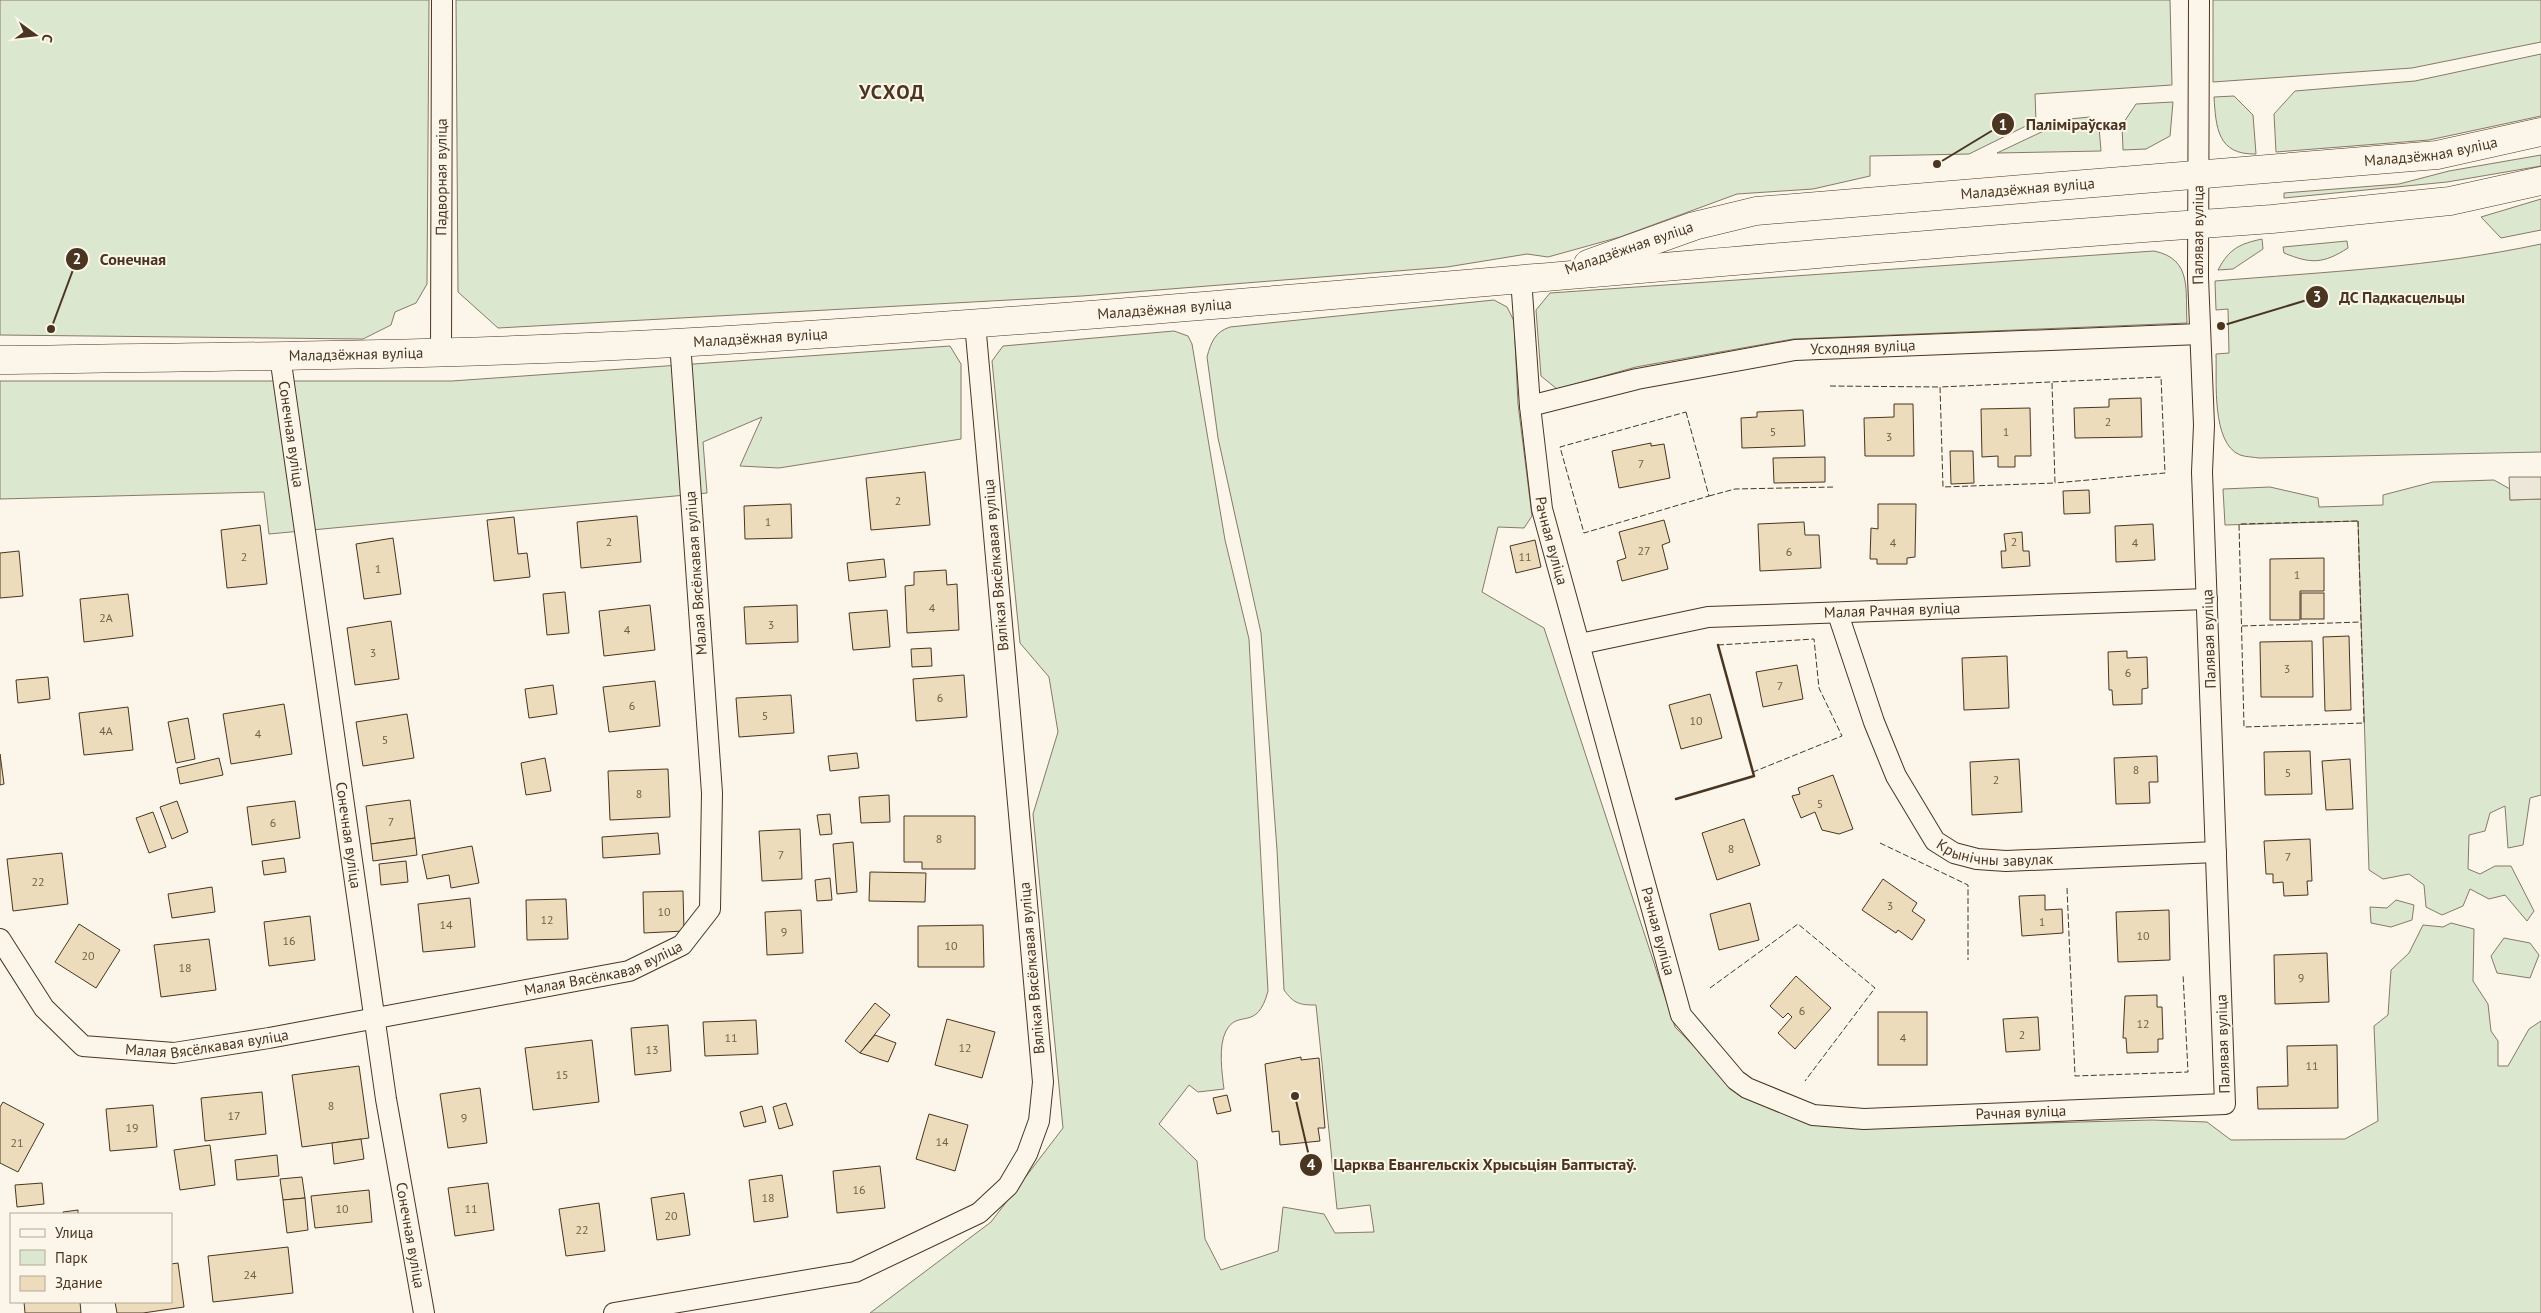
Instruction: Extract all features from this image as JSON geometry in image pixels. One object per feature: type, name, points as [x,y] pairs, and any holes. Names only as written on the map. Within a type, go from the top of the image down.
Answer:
[{"type":"main road","name":"Маладзёжная вуліца","points":[[1520,278],[1569,270],[1694,226],[1756,211],[2437,155],[2541,132]]},
{"type":"main road","name":"Маладзёжная вуліца","points":[[0,360],[441,353],[680,342],[975,323],[2272,219],[2450,201],[2541,182]]},
{"type":"street","name":"Падворная вуліца","points":[[441,353],[442,0]]},
{"type":"street","name":"Палявая вуліца","points":[[2199,0],[2200,334],[2207,600],[2225,1104]]},
{"type":"street","name":"Рачная вуліца","points":[[1520,278],[1530,406],[1542,509],[1681,1015],[1736,1080],[1747,1088],[1813,1114],[1864,1119],[2225,1104]]},
{"type":"street","name":"Вялікая Вясёлкавая вуліца","points":[[614,1313],[855,1272],[979,1213],[1008,1186],[1027,1154],[1039,1121],[1043,1082],[975,323]]},
{"type":"street","name":"Усходняя вуліца","points":[[1530,406],[1637,379],[1795,350],[2200,334]]},
{"type":"street","name":"Малая Вясёлкавая вуліца","points":[[0,939],[44,1008],[83,1046],[174,1053],[269,1038],[629,972],[682,945],[710,909],[712,793],[680,342]]},
{"type":"street","name":"Сонечная вуліца","points":[[280,356],[374,1018],[424,1313]]},
{"type":"street","name":"Малая Рачная вуліца","points":[[1580,644],[1708,617],[2207,600]]},
{"type":"street","name":"Крынічны завулак","points":[[1838,614],[1874,722],[1896,776],[1935,842],[1954,853],[1977,859],[2006,861],[2216,852]]},
{"type":"green space","points":[[0,0],[429,0],[427,284],[416,303],[395,312],[391,325],[363,339],[0,335]]},
{"type":"green space","points":[[456,0],[2170,0],[2172,85],[2035,94],[2036,121],[1969,154],[1870,156],[1870,176],[1813,189],[1737,194],[1620,237],[1548,257],[1527,254],[1447,267],[1082,296],[498,328],[458,292]]},
{"type":"green space","points":[[2213,0],[2541,0],[2541,42],[2412,68],[2213,82]]},
{"type":"green space","points":[[2541,54],[2541,116],[2429,140],[2276,152],[2274,114],[2295,91],[2415,81]]},
{"type":"green space","points":[[2234,96],[2253,115],[2256,154],[2233,150],[2221,137],[2216,119],[2214,97]]},
{"type":"green space","points":[[2173,102],[2170,136],[2146,149],[2123,150],[2122,125],[2136,104]]},
{"type":"green space","points":[[2090,117],[2099,127],[2101,151],[1997,153],[2069,119]]},
{"type":"green space","points":[[2541,155],[2541,166],[2447,182],[2284,198],[2284,193],[2399,184],[2449,171]]},
{"type":"green space","points":[[2541,199],[2541,230],[2501,238],[2481,217]]},
{"type":"green space","points":[[2262,239],[2263,249],[2233,269],[2218,270],[2226,257],[2236,248]]},
{"type":"green space","points":[[2347,241],[2348,248],[2324,260],[2317,261],[2302,259],[2284,253],[2283,247]]},
{"type":"green space","points":[[2541,244],[2541,452],[2259,458],[2240,455],[2231,448],[2224,438],[2217,410],[2216,354],[2229,353],[2228,309],[2216,310],[2215,281],[2420,263],[2501,252]]},
{"type":"green space","points":[[2154,251],[2167,255],[2181,269],[2186,288],[2187,323],[1793,339],[1636,367],[1557,389],[1541,376],[1536,310],[1550,293]]},
{"type":"green space","points":[[1494,300],[1507,307],[1514,321],[1518,404],[1532,516],[1524,528],[1498,527],[1482,592],[1544,628],[1675,1027],[1739,1092],[1864,1128],[2152,1120],[2207,1122],[2231,1140],[2345,1139],[2378,1121],[2374,1026],[2388,1015],[2391,970],[2409,953],[2423,925],[2443,927],[2451,923],[2474,929],[2473,981],[2488,1004],[2491,1031],[2498,1041],[2498,1066],[2508,1066],[2529,1029],[2541,1021],[2541,1313],[870,1313],[991,1222],[1063,1128],[1033,814],[1058,732],[1049,677],[1020,643],[992,361],[1003,346],[1174,331],[1188,336],[1192,344],[1225,540],[1249,639],[1268,991],[1264,1004],[1258,1012],[1253,1016],[1236,1021],[1226,1031],[1221,1052],[1224,1089],[1198,1092],[1189,1085],[1159,1124],[1197,1161],[1205,1239],[1221,1270],[1278,1251],[1283,1207],[1324,1214],[1335,1233],[1374,1232],[1370,1205],[1337,1209],[1316,1005],[1298,1003],[1284,990],[1277,850],[1261,633],[1218,438],[1207,357],[1214,338],[1230,327]]},
{"type":"green space","points":[[950,346],[961,364],[961,439],[779,468],[740,466],[762,417],[703,442],[707,493],[269,534],[264,492],[0,499],[0,381],[452,381]]},
{"type":"green space","points":[[2494,480],[2510,489],[2510,500],[2541,499],[2541,795],[2530,798],[2523,845],[2508,848],[2505,806],[2490,813],[2485,831],[2469,835],[2468,869],[2480,874],[2495,866],[2511,866],[2534,911],[2527,921],[2505,895],[2489,899],[2470,889],[2463,906],[2442,915],[2426,907],[2424,885],[2409,874],[2383,879],[2369,870],[2358,521],[2225,525],[2223,489],[2270,487],[2318,498],[2319,507],[2383,505],[2383,495],[2433,482]]},
{"type":"green space","points":[[2396,900],[2414,905],[2412,920],[2391,927],[2371,923],[2370,907],[2387,908]]},
{"type":"green space","points":[[2504,938],[2530,943],[2539,955],[2530,978],[2497,973],[2491,956]]},
{"type":"shaded area","points":[[2509,477],[2541,477],[2541,499],[2510,500]]},
{"type":"building","points":[[2141,398],[2142,437],[2075,438],[2074,408],[2109,407],[2109,399]]},
{"type":"building","points":[[1894,404],[1913,404],[1914,456],[1865,456],[1864,418],[1894,417]]},
{"type":"building","points":[[2030,408],[2031,456],[2015,456],[2015,467],[1998,467],[1998,456],[1982,457],[1981,409]]},
{"type":"building","points":[[1803,410],[1805,446],[1742,448],[1741,418],[1757,417],[1757,412]]},
{"type":"building","points":[[1651,443],[1651,446],[1664,444],[1670,478],[1619,488],[1612,451]]},
{"type":"building","points":[[1950,451],[1973,451],[1974,483],[1951,484]]},
{"type":"building","points":[[1825,457],[1825,482],[1774,483],[1773,458]]},
{"type":"building","points":[[925,472],[930,525],[871,530],[866,478]]},
{"type":"building","points":[[2089,490],[2090,513],[2064,514],[2063,491]]},
{"type":"building","points":[[791,504],[792,538],[745,539],[744,506]]},
{"type":"building","points":[[1878,504],[1916,504],[1915,557],[1907,558],[1907,564],[1877,564],[1877,559],[1870,559],[1871,528],[1878,529]]},
{"type":"building","points":[[637,516],[641,562],[581,568],[577,522]]},
{"type":"building","points":[[514,517],[518,554],[527,553],[530,577],[494,581],[487,520]]},
{"type":"building","points":[[1664,520],[1670,542],[1662,545],[1668,569],[1622,581],[1617,561],[1626,558],[1619,532]]},
{"type":"building","points":[[1804,522],[1805,535],[1819,535],[1821,568],[1760,571],[1758,524]]},
{"type":"building","points":[[2153,524],[2155,560],[2116,562],[2115,526]]},
{"type":"building","points":[[260,525],[267,584],[227,588],[221,530]]},
{"type":"building","points":[[2022,532],[2023,551],[2029,551],[2030,566],[2002,568],[2001,551],[2006,551],[2004,534]]},
{"type":"building","points":[[393,538],[401,594],[364,599],[356,544]]},
{"type":"building","points":[[1535,540],[1541,567],[1516,573],[1510,546]]},
{"type":"building","points":[[19,551],[23,596],[0,598],[0,553]]},
{"type":"building","points":[[2324,558],[2324,591],[2300,591],[2300,620],[2270,620],[2270,559]]},
{"type":"building","points":[[884,559],[886,577],[849,581],[847,563]]},
{"type":"building","points":[[946,570],[947,585],[957,584],[959,630],[907,633],[905,586],[914,585],[914,572]]},
{"type":"building","points":[[565,592],[569,633],[547,635],[543,594]]},
{"type":"building","points":[[2301,593],[2324,593],[2324,619],[2301,619]]},
{"type":"building","points":[[128,594],[133,636],[84,642],[80,599]]},
{"type":"building","points":[[650,605],[655,650],[604,656],[599,611]]},
{"type":"building","points":[[797,605],[798,642],[746,644],[744,607]]},
{"type":"building","points":[[887,610],[890,647],[853,650],[849,613]]},
{"type":"building","points":[[391,621],[399,679],[355,685],[347,628]]},
{"type":"building","points":[[2349,636],[2351,710],[2325,711],[2323,637]]},
{"type":"building","points":[[2312,641],[2313,697],[2261,697],[2260,642]]},
{"type":"building","points":[[931,648],[932,666],[912,667],[911,649]]},
{"type":"building","points":[[2127,651],[2127,658],[2147,657],[2148,688],[2142,689],[2142,704],[2113,705],[2112,690],[2109,690],[2108,652]]},
{"type":"building","points":[[2007,656],[2009,708],[1964,710],[1962,658]]},
{"type":"building","points":[[1797,665],[1803,699],[1763,707],[1756,672]]},
{"type":"building","points":[[964,675],[967,717],[916,721],[913,679]]},
{"type":"building","points":[[48,677],[50,699],[18,703],[16,680]]},
{"type":"building","points":[[655,681],[660,726],[609,732],[603,687]]},
{"type":"building","points":[[553,685],[557,714],[529,718],[525,689]]},
{"type":"building","points":[[1710,694],[1722,738],[1681,749],[1669,705]]},
{"type":"building","points":[[791,695],[794,733],[739,737],[736,698]]},
{"type":"building","points":[[284,704],[292,754],[231,764],[223,714]]},
{"type":"building","points":[[128,707],[133,750],[84,755],[79,713]]},
{"type":"building","points":[[407,714],[414,758],[363,766],[356,722]]},
{"type":"building","points":[[188,718],[195,759],[176,763],[168,722]]},
{"type":"building","points":[[2310,751],[2312,794],[2265,795],[2264,752]]},
{"type":"building","points":[[857,753],[859,768],[830,771],[828,756]]},
{"type":"building","points":[[0,754],[4,784],[0,785]]},
{"type":"building","points":[[2157,756],[2158,782],[2149,782],[2150,803],[2116,804],[2114,758]]},
{"type":"building","points":[[219,758],[223,775],[180,784],[177,768]]},
{"type":"building","points":[[545,758],[551,791],[526,795],[521,763]]},
{"type":"building","points":[[2019,759],[2022,812],[1972,815],[1970,762]]},
{"type":"building","points":[[2350,759],[2353,809],[2326,810],[2322,761]]},
{"type":"building","points":[[668,769],[670,817],[610,820],[608,771]]},
{"type":"building","points":[[1833,775],[1853,829],[1839,834],[1822,830],[1815,812],[1801,818],[1792,796],[1800,794],[1798,788]]},
{"type":"building","points":[[889,795],[890,822],[861,823],[859,797]]},
{"type":"building","points":[[410,800],[415,838],[371,844],[366,806]]},
{"type":"building","points":[[177,801],[188,832],[172,839],[160,807]]},
{"type":"building","points":[[295,801],[300,838],[252,845],[247,807]]},
{"type":"building","points":[[153,812],[166,847],[149,853],[136,818]]},
{"type":"building","points":[[830,814],[832,834],[820,835],[817,815]]},
{"type":"building","points":[[904,816],[975,816],[975,869],[922,869],[922,862],[904,862]]},
{"type":"building","points":[[1744,819],[1760,865],[1717,880],[1702,833]]},
{"type":"building","points":[[800,829],[802,879],[762,881],[759,831]]},
{"type":"building","points":[[658,833],[660,854],[603,858],[602,837]]},
{"type":"building","points":[[415,838],[417,855],[373,861],[371,844]]},
{"type":"building","points":[[2310,839],[2312,881],[2307,881],[2308,895],[2284,896],[2283,882],[2273,883],[2273,874],[2266,874],[2264,841]]},
{"type":"building","points":[[853,842],[857,892],[837,894],[833,844]]},
{"type":"building","points":[[472,846],[479,883],[451,888],[449,875],[427,879],[422,855]]},
{"type":"building","points":[[62,853],[68,904],[13,911],[7,859]]},
{"type":"building","points":[[284,858],[286,872],[264,875],[262,861]]},
{"type":"building","points":[[406,861],[408,882],[381,885],[379,864]]},
{"type":"building","points":[[870,872],[926,873],[925,902],[869,901]]},
{"type":"building","points":[[830,878],[832,900],[817,901],[815,880]]},
{"type":"building","points":[[1883,879],[1917,903],[1912,911],[1925,920],[1912,940],[1898,930],[1896,933],[1862,910]]},
{"type":"building","points":[[212,887],[215,912],[172,918],[168,894]]},
{"type":"building","points":[[683,891],[684,931],[644,933],[643,892]]},
{"type":"building","points":[[2045,895],[2045,910],[2062,909],[2063,933],[2022,936],[2019,896]]},
{"type":"building","points":[[470,898],[475,947],[423,952],[418,904]]},
{"type":"building","points":[[566,899],[568,939],[527,940],[526,900]]},
{"type":"building","points":[[1750,903],[1759,940],[1719,950],[1710,914]]},
{"type":"building","points":[[801,910],[803,953],[767,955],[765,912]]},
{"type":"building","points":[[2169,910],[2170,960],[2118,962],[2116,912]]},
{"type":"building","points":[[310,916],[315,960],[269,966],[264,922]]},
{"type":"building","points":[[79,924],[120,950],[96,988],[55,962]]},
{"type":"building","points":[[983,925],[984,967],[918,967],[918,926]]},
{"type":"building","points":[[209,939],[216,990],[161,997],[154,945]]},
{"type":"building","points":[[2327,953],[2329,1002],[2275,1004],[2274,955]]},
{"type":"building","points":[[1796,976],[1831,1008],[1795,1049],[1778,1033],[1792,1017],[1788,1013],[1783,1018],[1770,1006]]},
{"type":"building","points":[[2157,995],[2157,1007],[2162,1007],[2163,1039],[2158,1039],[2158,1052],[2127,1053],[2126,1038],[2123,1038],[2125,996]]},
{"type":"building","points":[[875,1003],[890,1015],[860,1053],[845,1041]]},
{"type":"building","points":[[1878,1012],[1927,1012],[1927,1065],[1878,1065]]},
{"type":"building","points":[[2038,1017],[2040,1050],[2006,1052],[2003,1019]]},
{"type":"building","points":[[947,1019],[995,1032],[982,1078],[935,1065]]},
{"type":"building","points":[[756,1020],[758,1054],[705,1056],[703,1022]]},
{"type":"building","points":[[668,1025],[671,1071],[635,1075],[631,1028]]},
{"type":"building","points":[[875,1035],[896,1043],[888,1062],[860,1053]]},
{"type":"building","points":[[592,1040],[599,1102],[533,1110],[525,1048]]},
{"type":"building","points":[[2337,1045],[2338,1108],[2258,1109],[2257,1087],[2288,1086],[2287,1046]]},
{"type":"building","points":[[1301,1057],[1301,1060],[1319,1058],[1325,1128],[1318,1128],[1320,1141],[1280,1145],[1279,1131],[1272,1132],[1265,1064]]},
{"type":"building","points":[[359,1066],[369,1138],[302,1147],[292,1075]]},
{"type":"building","points":[[480,1088],[487,1143],[448,1148],[440,1094]]},
{"type":"building","points":[[262,1092],[266,1134],[205,1141],[201,1098]]},
{"type":"building","points":[[1227,1095],[1231,1111],[1217,1114],[1213,1098]]},
{"type":"building","points":[[3,1102],[44,1124],[18,1172],[0,1163],[0,1107]]},
{"type":"building","points":[[786,1103],[793,1125],[779,1129],[773,1107]]},
{"type":"building","points":[[153,1105],[157,1147],[110,1151],[106,1109]]},
{"type":"building","points":[[762,1106],[766,1122],[744,1127],[740,1112]]},
{"type":"building","points":[[929,1114],[968,1125],[955,1171],[916,1159]]},
{"type":"building","points":[[361,1139],[364,1159],[334,1164],[332,1143]]},
{"type":"building","points":[[210,1145],[215,1185],[180,1190],[174,1150]]},
{"type":"building","points":[[277,1155],[279,1176],[237,1180],[235,1160]]},
{"type":"building","points":[[880,1166],[885,1208],[837,1213],[833,1171]]},
{"type":"building","points":[[782,1175],[788,1217],[754,1222],[749,1180]]},
{"type":"building","points":[[302,1177],[305,1198],[283,1200],[280,1179]]},
{"type":"building","points":[[42,1183],[44,1204],[17,1207],[15,1185]]},
{"type":"building","points":[[488,1183],[494,1230],[455,1236],[448,1188]]},
{"type":"building","points":[[369,1190],[372,1222],[315,1228],[311,1196]]},
{"type":"building","points":[[684,1193],[690,1235],[657,1240],[651,1198]]},
{"type":"building","points":[[305,1198],[308,1230],[287,1233],[283,1200]]},
{"type":"building","points":[[599,1203],[605,1251],[566,1256],[559,1209]]},
{"type":"building","points":[[78,1210],[78,1213],[63,1212]]},
{"type":"building","points":[[288,1247],[293,1293],[213,1302],[208,1256]]},
{"type":"building","points":[[178,1263],[184,1307],[143,1313],[117,1313],[115,1303],[172,1303],[172,1264]]},
{"type":"building","points":[[24,1303],[80,1303],[81,1313],[25,1313]]},
{"type":"fence","points":[[2052,383],[2055,483],[1943,487],[1940,387],[2161,377],[2165,473],[2055,483]]},
{"type":"fence","points":[[1830,386],[1940,387]]},
{"type":"fence","points":[[1686,412],[1709,496],[1584,533],[1560,447],[1686,412]]},
{"type":"fence","points":[[1709,496],[1735,489],[1835,487]]},
{"type":"fence","points":[[2358,521],[2364,723],[2244,727],[2239,524],[2358,521]]},
{"type":"fence","points":[[2242,626],[2361,622]]},
{"type":"fence","points":[[1718,645],[1814,639],[1819,688],[1842,736],[1753,772]]},
{"type":"fence","points":[[1880,843],[1968,885],[1968,960]]},
{"type":"fence","points":[[2067,888],[2075,1076],[2188,1072],[2183,974]]},
{"type":"fence","points":[[1710,988],[1798,924],[1875,988],[1805,1081]]},
{"type":"wall","points":[[1676,799],[1754,776],[1718,645]]},
{"type":"place","name":"Паліміраўская","points":[[1937,164]]},
{"type":"place","name":"ДС Падкасцельцы","points":[[2221,326]]},
{"type":"place","name":"Сонечная","points":[[51,329]]},
{"type":"place","name":"Царква Евангельскіх Хрысьціян Баптыстаў.","points":[[1295,1096]]},
{"type":"district","name":"УСХОД","points":[[892,92]]}]
